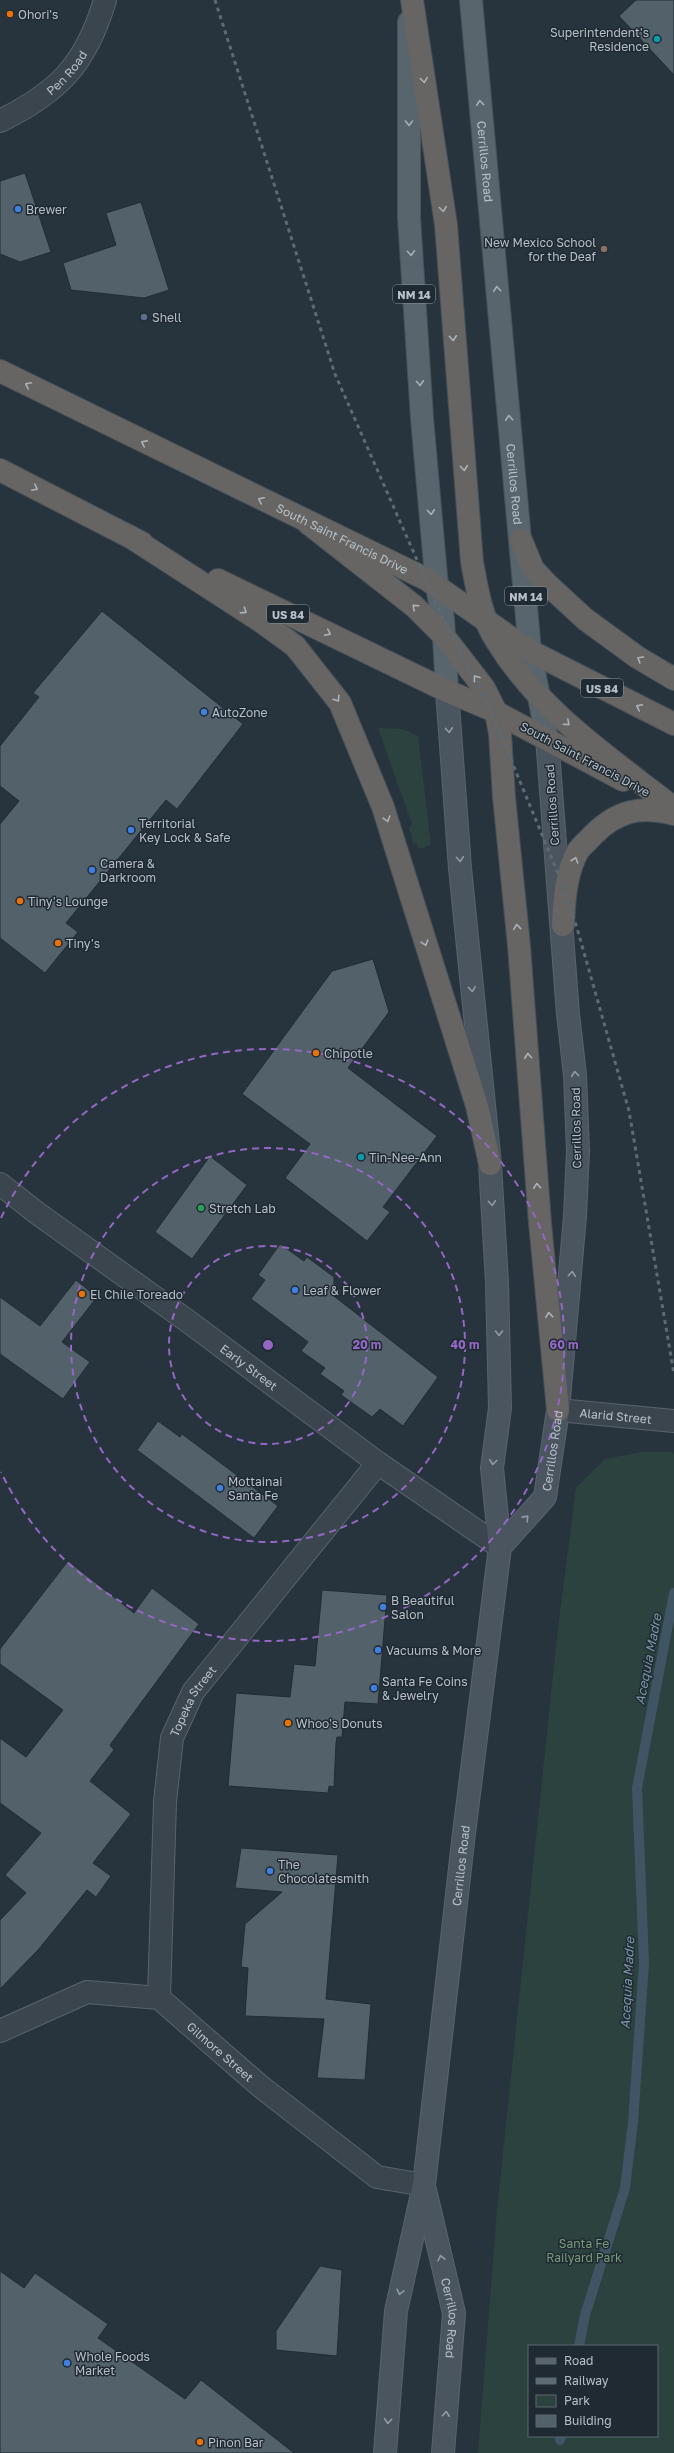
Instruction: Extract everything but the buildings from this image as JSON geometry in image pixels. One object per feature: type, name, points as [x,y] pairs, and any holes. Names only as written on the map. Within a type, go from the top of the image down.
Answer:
[{"type":"highway","points":[[412,0],[446,225],[472,562],[486,620],[495,640],[539,696],[567,724],[671,807]]},
{"type":"highway","name":"South Saint Francis Drive","points":[[0,371],[437,587],[530,651],[674,724]]},
{"type":"highway","name":"South Saint Francis Drive","points":[[0,470],[129,536],[447,691],[496,712],[547,738],[590,764],[671,807]]},
{"type":"highway","points":[[308,523],[414,606],[443,635],[484,688],[496,712],[500,734],[504,797],[519,946],[540,1223],[558,1410]]},
{"type":"highway","points":[[129,536],[262,622],[294,646],[340,703],[383,807],[477,1106],[490,1164]]},
{"type":"highway","points":[[521,540],[533,568],[580,614],[637,657],[674,679]]},
{"type":"highway","points":[[563,925],[564,892],[578,850],[604,825],[618,816],[637,809],[660,810],[671,807]]},
{"type":"main road","name":"Cerrillos Road","points":[[385,2453],[396,2311],[424,2185],[465,1826],[500,1547],[492,1468],[500,1408],[497,1282],[490,1164],[461,876],[443,619],[437,587],[422,418],[409,217],[409,0]]},
{"type":"main road","name":"Cerrillos Road","points":[[471,0],[530,651],[547,738],[563,925],[568,1014],[575,1075],[578,1151],[572,1273],[558,1410],[545,1497],[500,1547]]},
{"type":"main road","name":"Cerrillos Road","points":[[424,2185],[454,2313],[443,2453]]},
{"type":"street","name":"Pen Road","points":[[0,121],[38,100],[65,78],[89,43],[105,0]]},
{"type":"street","name":"Early Street","points":[[0,1184],[37,1213],[189,1322],[378,1463],[500,1547]]},
{"type":"street","name":"Alarid Street","points":[[558,1410],[674,1421]]},
{"type":"street","name":"Topeka Street","points":[[159,1998],[165,1802],[172,1738],[192,1692],[378,1463]]},
{"type":"street","points":[[0,2031],[87,1992],[159,1998]]},
{"type":"street","name":"Gilmore Street","points":[[159,1998],[260,2086],[377,2177],[424,2185]]},
{"type":"green space","points":[[378,728],[403,729],[418,736],[431,845],[419,849],[416,842],[414,845],[409,828],[412,824]]},
{"type":"green space","name":"Santa Fe Railyard Park","points":[[641,1452],[673,1452],[674,2453],[478,2453],[497,2210],[558,1628],[576,1488],[605,1459]]},
{"type":"waterway","name":"Acequia Madre","points":[[579,2345],[585,2315],[625,2188],[633,2122],[644,1963],[637,1788],[674,1593]]},
{"type":"railway","points":[[215,0],[335,374],[443,619],[490,709],[557,871],[577,928],[629,1111],[674,1374]]},
{"type":"place","name":"Ohori's","points":[[10,14]]},
{"type":"place","name":"Superintendent's Residence","points":[[657,39]]},
{"type":"place","name":"Brewer","points":[[18,209]]},
{"type":"place","name":"New Mexico School for the Deaf","points":[[604,249]]},
{"type":"place","name":"Shell","points":[[144,317]]},
{"type":"place","name":"AutoZone","points":[[204,712]]},
{"type":"place","name":"Territorial Key Lock & Safe","points":[[131,830]]},
{"type":"place","name":"Camera & Darkroom","points":[[92,870]]},
{"type":"place","name":"Tiny's Lounge","points":[[20,901]]},
{"type":"place","name":"Tiny's","points":[[58,943]]},
{"type":"place","name":"Chipotle","points":[[316,1053]]},
{"type":"place","name":"Tin-Nee-Ann","points":[[361,1157]]},
{"type":"place","name":"Stretch Lab","points":[[201,1208]]},
{"type":"place","name":"Leaf & Flower","points":[[295,1290]]},
{"type":"place","name":"El Chile Toreado","points":[[82,1294]]},
{"type":"place","name":"Mottainai Santa Fe","points":[[220,1488]]},
{"type":"place","name":"B Beautiful Salon","points":[[383,1607]]},
{"type":"place","name":"Vacuums & More","points":[[378,1650]]},
{"type":"place","name":"Santa Fe Coins & Jewelry","points":[[374,1688]]},
{"type":"place","name":"Whoo's Donuts","points":[[288,1723]]},
{"type":"place","name":"The Chocolatesmith","points":[[270,1871]]},
{"type":"place","name":"Whole Foods Market","points":[[67,2363]]},
{"type":"place","name":"Pinon Bar","points":[[200,2442]]}]
